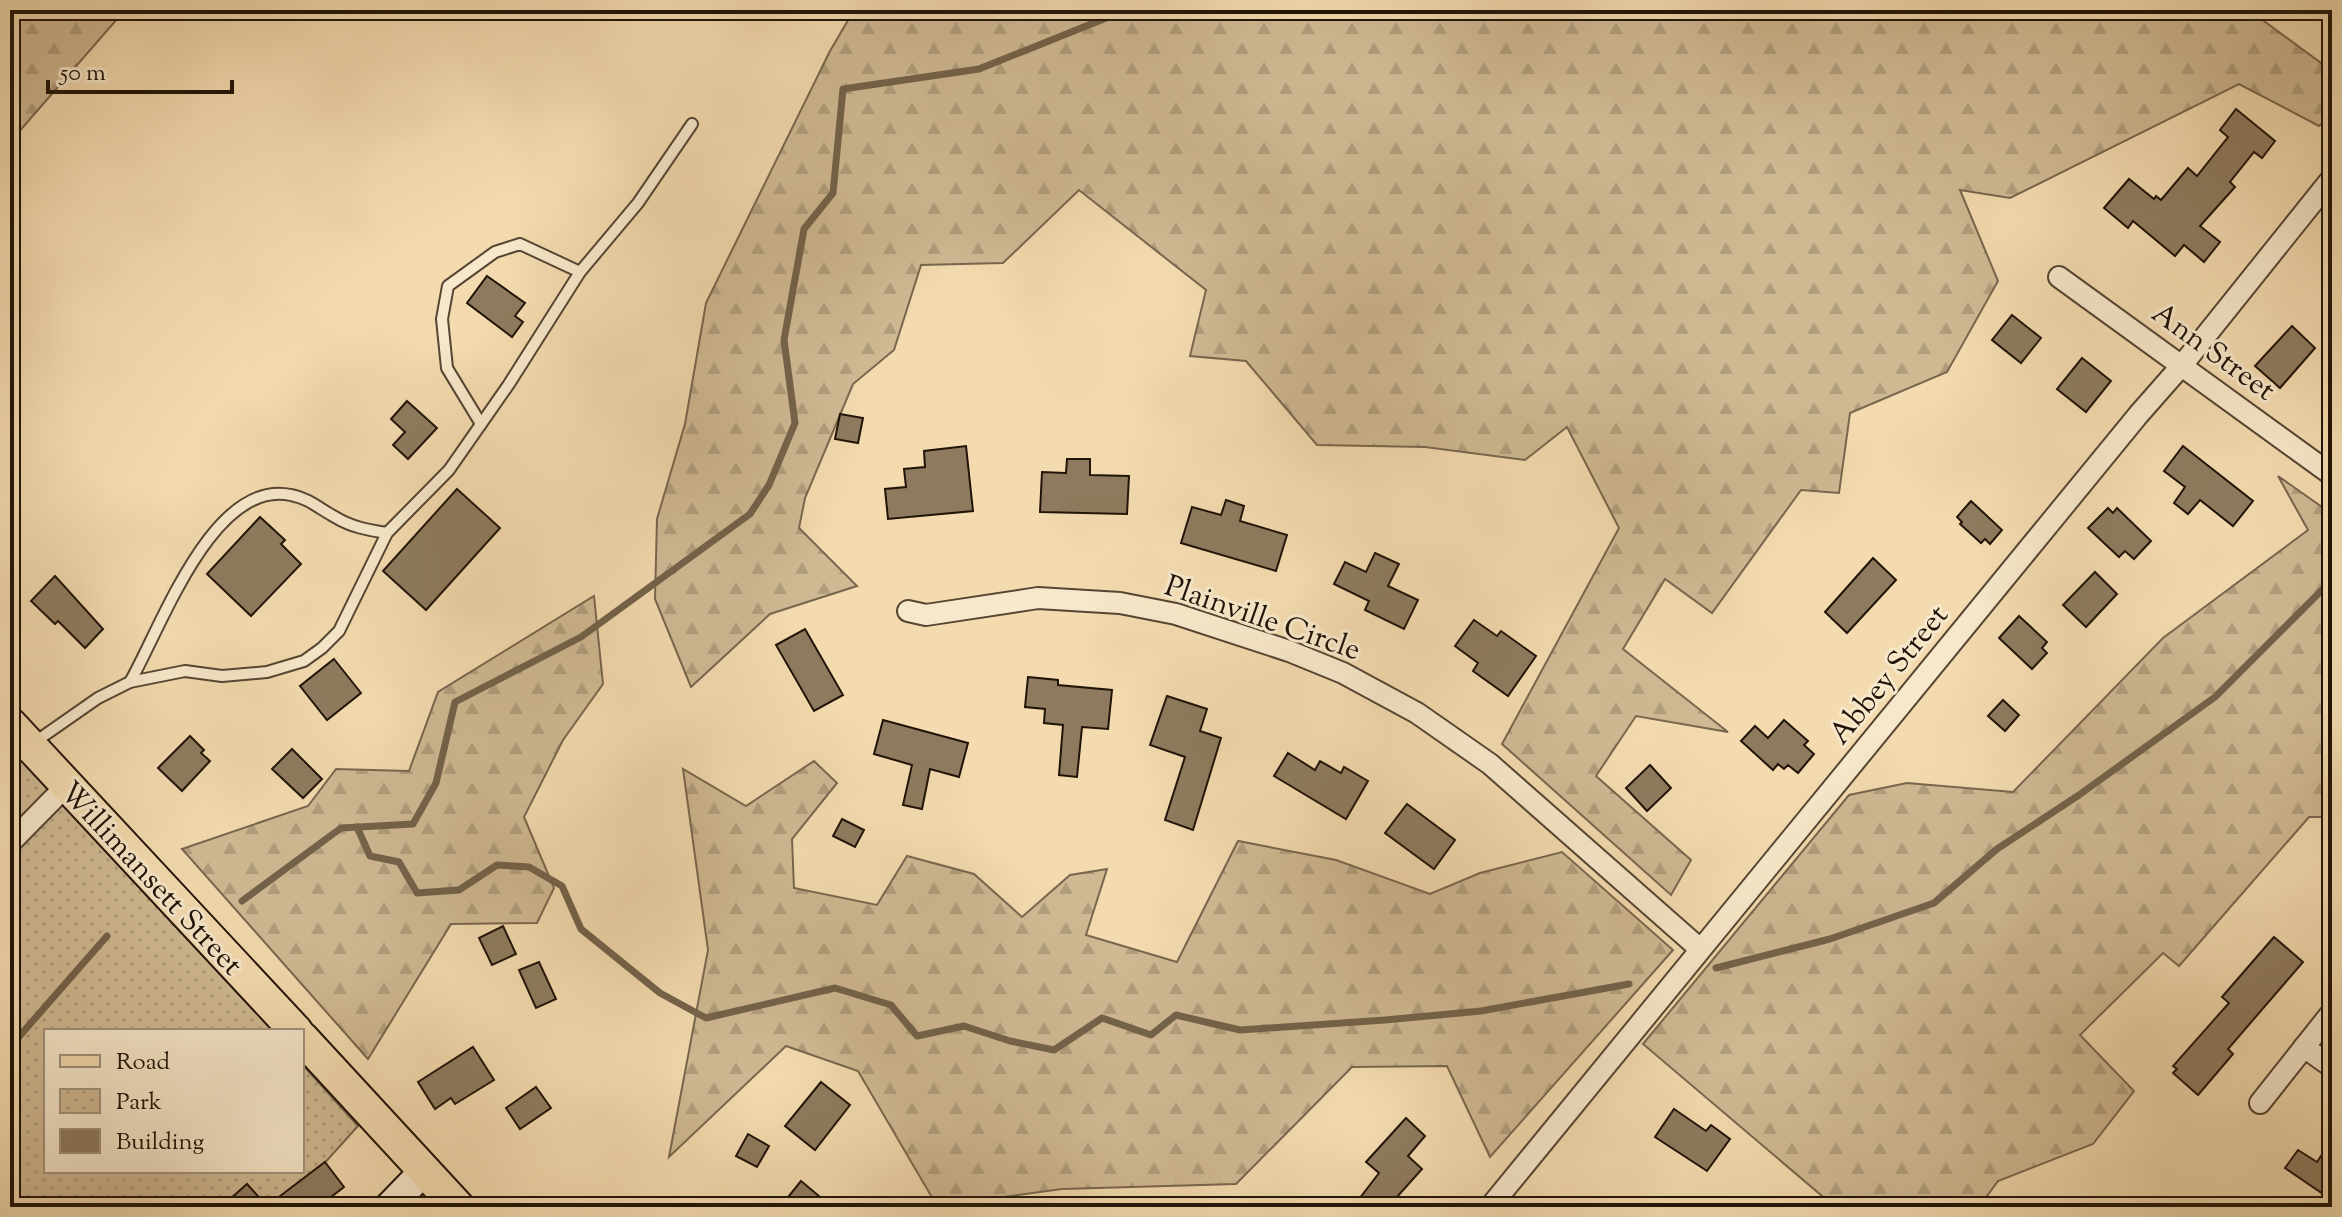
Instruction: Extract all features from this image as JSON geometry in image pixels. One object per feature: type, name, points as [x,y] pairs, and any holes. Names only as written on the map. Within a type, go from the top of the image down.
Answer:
[{"type":"main road","name":"Willimansett Street","points":[[20,734],[294,1029]]},
{"type":"main road","points":[[304,1040],[458,1207]]},
{"type":"street","name":"Abbey Street","points":[[1490,1207],[2183,364],[2332,178]]},
{"type":"street","name":"Ann Street","points":[[2059,277],[2332,475]]},
{"type":"street","name":"Plainville Circle","points":[[908,611],[926,615],[1038,598],[1120,603],[1176,614],[1289,651],[1343,673],[1417,713],[1477,755],[1700,949]]},
{"type":"street","points":[[10,843],[66,786]]},
{"type":"street","points":[[2260,1103],[2332,1012]]},
{"type":"street","points":[[2304,1047],[2332,1067]]},
{"type":"street","points":[[389,1207],[424,1171]]},
{"type":"lane","points":[[20,734],[130,682],[185,671],[222,676],[267,672],[304,661],[339,631],[387,533],[449,470],[580,272],[638,203],[692,124]]},
{"type":"lane","points":[[481,424],[447,368],[442,319],[448,286],[495,252],[520,244],[580,272]]},
{"type":"lane","points":[[130,682],[178,587],[210,537],[231,512],[250,500],[271,493],[291,495],[308,500],[355,527],[387,533]]},
{"type":"green space","points":[[10,10],[125,10],[10,142]]},
{"type":"green space","points":[[854,10],[2249,10],[2332,71],[2332,114],[2319,126],[2239,84],[2010,198],[1960,190],[1998,281],[1947,372],[1850,413],[1839,493],[1801,490],[1712,613],[1665,579],[1623,649],[1728,732],[1636,716],[1596,776],[1691,860],[1671,895],[1502,744],[1619,528],[1567,427],[1525,460],[1425,447],[1317,445],[1246,361],[1190,356],[1206,290],[1079,190],[1003,263],[921,265],[894,350],[853,384],[805,498],[799,528],[857,586],[770,614],[691,687],[655,599],[657,519],[685,424],[706,303],[830,51]]},
{"type":"green space","points":[[2278,476],[2332,514],[2332,817],[2309,817],[2179,966],[2163,953],[2080,1035],[2134,1091],[2093,1144],[1998,1181],[1979,1207],[1835,1207],[1643,1044],[1849,795],[1907,783],[2013,792],[2163,638],[2308,530]]},
{"type":"green space","points":[[594,596],[603,684],[563,740],[524,817],[554,888],[537,923],[451,924],[368,1059],[182,849],[308,806],[336,769],[409,771],[438,692]]},
{"type":"green space","points":[[10,739],[271,1029],[44,1029],[44,1173],[304,1173],[304,1066],[358,1126],[285,1207],[10,1207]]},
{"type":"green space","points":[[814,761],[837,783],[792,839],[794,888],[877,905],[907,856],[974,874],[1022,917],[1070,875],[1107,869],[1086,935],[1177,962],[1238,841],[1336,860],[1430,894],[1480,873],[1562,852],[1673,950],[1490,1157],[1447,1066],[1352,1067],[1236,1184],[1062,1189],[937,1206],[858,1071],[786,1046],[669,1157],[708,950],[683,769],[746,806]]},
{"type":"building","points":[[2236,109],[2275,141],[2262,158],[2254,152],[2230,182],[2235,187],[2200,226],[2220,242],[2204,262],[2184,245],[2175,256],[2133,221],[2128,228],[2104,208],[2129,179],[2154,199],[2156,196],[2161,200],[2188,168],[2197,176],[2228,137],[2220,130]]},
{"type":"building","points":[[487,276],[525,303],[515,316],[523,322],[512,337],[467,303]]},
{"type":"building","points":[[2012,315],[2041,338],[2021,363],[1992,340]]},
{"type":"building","points":[[2292,326],[2315,348],[2280,388],[2255,366]]},
{"type":"building","points":[[2082,358],[2111,381],[2086,412],[2057,389]]},
{"type":"building","points":[[407,401],[437,428],[408,459],[393,445],[405,432],[391,419]]},
{"type":"building","points":[[840,414],[863,418],[858,443],[835,439]]},
{"type":"building","points":[[966,446],[973,511],[888,519],[885,489],[906,487],[904,469],[925,467],[924,451]]},
{"type":"building","points":[[2183,446],[2253,501],[2233,526],[2200,500],[2188,514],[2174,503],[2185,487],[2164,471]]},
{"type":"building","points":[[1067,459],[1090,459],[1090,475],[1129,476],[1127,514],[1040,512],[1042,472],[1066,473]]},
{"type":"building","points":[[457,489],[500,528],[426,610],[383,571]]},
{"type":"building","points":[[1226,500],[1244,506],[1240,521],[1287,535],[1276,571],[1181,543],[1192,507],[1221,515]]},
{"type":"building","points":[[1971,501],[2002,530],[1990,544],[1985,539],[1981,543],[1960,524],[1962,522],[1957,517]]},
{"type":"building","points":[[2108,508],[2113,513],[2117,508],[2151,541],[2134,559],[2125,551],[2119,557],[2088,528]]},
{"type":"building","points":[[260,517],[285,540],[281,544],[301,564],[251,616],[207,574]]},
{"type":"building","points":[[1375,553],[1399,564],[1388,586],[1418,600],[1404,629],[1365,610],[1369,601],[1334,584],[1345,562],[1366,572]]},
{"type":"building","points":[[1873,558],[1896,580],[1847,633],[1825,612]]},
{"type":"building","points":[[2095,572],[2117,594],[2086,627],[2063,605]]},
{"type":"building","points":[[55,576],[103,629],[85,648],[58,621],[55,624],[31,601]]},
{"type":"building","points":[[2019,616],[2047,642],[2042,648],[2047,653],[2032,669],[1999,638]]},
{"type":"building","points":[[1474,620],[1497,636],[1501,631],[1536,656],[1508,696],[1473,671],[1478,663],[1455,646]]},
{"type":"building","points":[[805,629],[843,695],[814,711],[776,645]]},
{"type":"building","points":[[334,659],[361,693],[327,720],[300,686]]},
{"type":"building","points":[[1028,677],[1058,680],[1058,685],[1112,690],[1108,729],[1082,727],[1077,777],[1059,775],[1063,725],[1044,723],[1045,709],[1025,707]]},
{"type":"building","points":[[1167,696],[1207,709],[1200,731],[1221,738],[1193,830],[1165,820],[1185,757],[1150,745]]},
{"type":"building","points":[[2003,700],[2019,715],[2005,731],[1988,716]]},
{"type":"building","points":[[883,720],[968,743],[959,777],[930,769],[922,809],[903,805],[912,765],[874,754]]},
{"type":"building","points":[[1784,720],[1808,741],[1804,745],[1814,754],[1798,773],[1788,765],[1784,769],[1778,764],[1773,770],[1741,741],[1755,726],[1768,738]]},
{"type":"building","points":[[190,736],[210,761],[182,791],[158,768]]},
{"type":"building","points":[[292,749],[322,779],[303,798],[272,769]]},
{"type":"building","points":[[1288,753],[1315,770],[1320,761],[1341,773],[1344,767],[1368,781],[1346,819],[1274,776]]},
{"type":"building","points":[[1650,765],[1671,788],[1647,811],[1626,788]]},
{"type":"building","points":[[1407,804],[1455,840],[1434,869],[1385,833]]},
{"type":"building","points":[[842,819],[864,830],[855,847],[833,836]]},
{"type":"building","points":[[503,926],[516,954],[492,965],[479,938]]},
{"type":"building","points":[[2274,937],[2303,962],[2228,1049],[2233,1054],[2198,1095],[2173,1073],[2177,1069],[2173,1066],[2229,1003],[2222,997]]},
{"type":"building","points":[[539,962],[556,999],[536,1008],[519,970]]},
{"type":"building","points":[[473,1047],[494,1080],[455,1104],[451,1098],[435,1109],[418,1082]]},
{"type":"building","points":[[821,1082],[850,1105],[815,1150],[785,1126]]},
{"type":"building","points":[[536,1087],[551,1108],[520,1129],[506,1108]]},
{"type":"building","points":[[1674,1109],[1706,1131],[1711,1125],[1730,1139],[1707,1171],[1655,1137]]},
{"type":"building","points":[[1406,1118],[1425,1136],[1408,1156],[1422,1169],[1388,1207],[1353,1207],[1379,1173],[1366,1162]]},
{"type":"building","points":[[748,1134],[769,1146],[757,1167],[736,1156]]},
{"type":"building","points":[[2332,1139],[2332,1200],[2285,1168],[2298,1150],[2317,1162]]},
{"type":"building","points":[[325,1162],[344,1187],[318,1207],[221,1207],[247,1184],[267,1206]]},
{"type":"building","points":[[801,1181],[832,1207],[780,1207]]},
{"type":"waterway","points":[[242,901],[341,828],[413,824],[436,783],[455,702],[581,637],[750,514],[769,485],[795,423],[784,340],[804,229],[833,193],[843,89],[979,69],[1126,10]]},
{"type":"waterway","points":[[1716,968],[1830,939],[1934,903],[1997,849],[2079,795],[2215,697],[2332,580]]},
{"type":"waterway","points":[[357,827],[370,856],[399,862],[417,893],[459,890],[497,865],[529,867],[562,886],[581,929],[660,993],[706,1018],[835,988],[891,1005],[917,1036],[964,1026],[1010,1041],[1054,1050],[1102,1018],[1151,1035],[1176,1015],[1240,1030],[1481,1011],[1629,984]]},
{"type":"waterway","points":[[10,1047],[107,936]]}]
